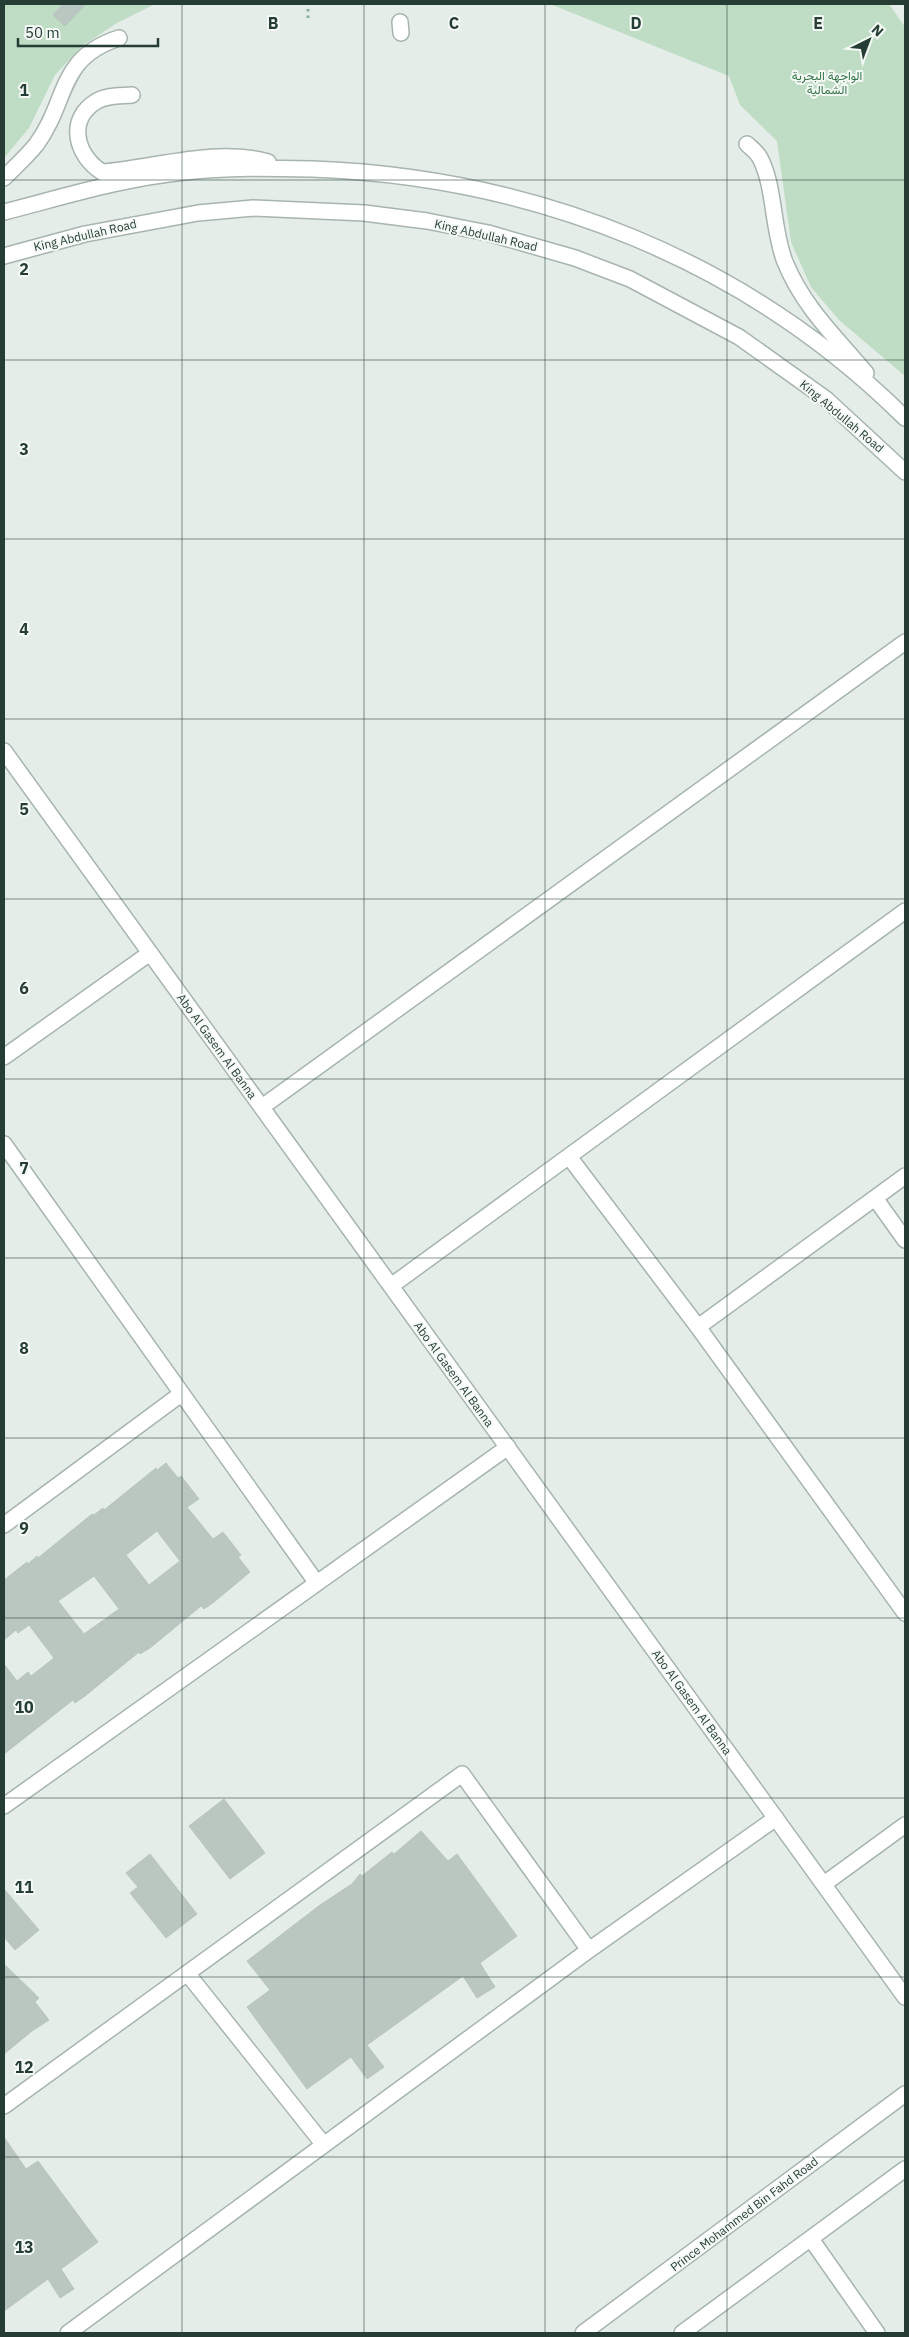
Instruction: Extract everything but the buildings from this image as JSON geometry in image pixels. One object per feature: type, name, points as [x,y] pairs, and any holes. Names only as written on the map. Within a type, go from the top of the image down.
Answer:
[{"type":"street","points":[[4,178],[36,144],[50,119],[71,72],[84,56],[99,44],[119,38]]},
{"type":"street","points":[[132,95],[109,96],[97,101],[87,109],[81,119],[78,131],[78,144],[83,155],[91,165],[102,172],[240,157],[291,168]]},
{"type":"street","points":[[747,144],[759,156],[766,174],[774,226],[785,261],[802,295],[820,322],[900,413]]},
{"type":"street","points":[[4,212],[82,192],[184,172],[291,168],[349,170],[417,178],[494,192],[564,211],[644,240],[725,281],[797,328],[861,378],[900,413]]},
{"type":"street","name":"King Abdullah Road","points":[[4,256],[85,234],[198,213],[253,208],[364,213],[427,221],[488,233],[575,258],[630,279],[739,337],[826,399],[905,472]]},
{"type":"street","points":[[262,1108],[905,642]]},
{"type":"street","name":"Abo Al Gasem Al Banna","points":[[4,751],[905,1997]]},
{"type":"street","points":[[391,1286],[570,1158],[905,911]]},
{"type":"street","points":[[4,1057],[150,953]]},
{"type":"street","points":[[4,1144],[316,1582]]},
{"type":"street","points":[[570,1158],[698,1327],[905,1613]]},
{"type":"street","points":[[698,1327],[905,1176]]},
{"type":"street","points":[[875,1198],[905,1240]]},
{"type":"street","points":[[4,1525],[181,1394]]},
{"type":"street","points":[[4,1806],[508,1447]]},
{"type":"street","points":[[4,2106],[462,1774],[589,1950]]},
{"type":"street","points":[[68,2333],[589,1950],[776,1818]]},
{"type":"street","points":[[824,1884],[905,1825]]},
{"type":"street","points":[[187,1973],[324,2145]]},
{"type":"street","name":"Prince Mohammed Bin Fahd Road","points":[[583,2333],[905,2094]]},
{"type":"street","points":[[682,2333],[905,2169]]},
{"type":"street","points":[[811,2239],[877,2333]]},
{"type":"path","points":[[308,4],[308,18]]},
{"type":"green space","points":[[4,4],[155,4],[117,23],[82,46],[55,75],[29,128],[4,158]]},
{"type":"green space","name":"الواجهة البحرية الشمالية","points":[[550,4],[889,4],[905,27],[905,376],[839,320],[811,287],[791,242],[777,141],[740,105],[729,76]]}]
